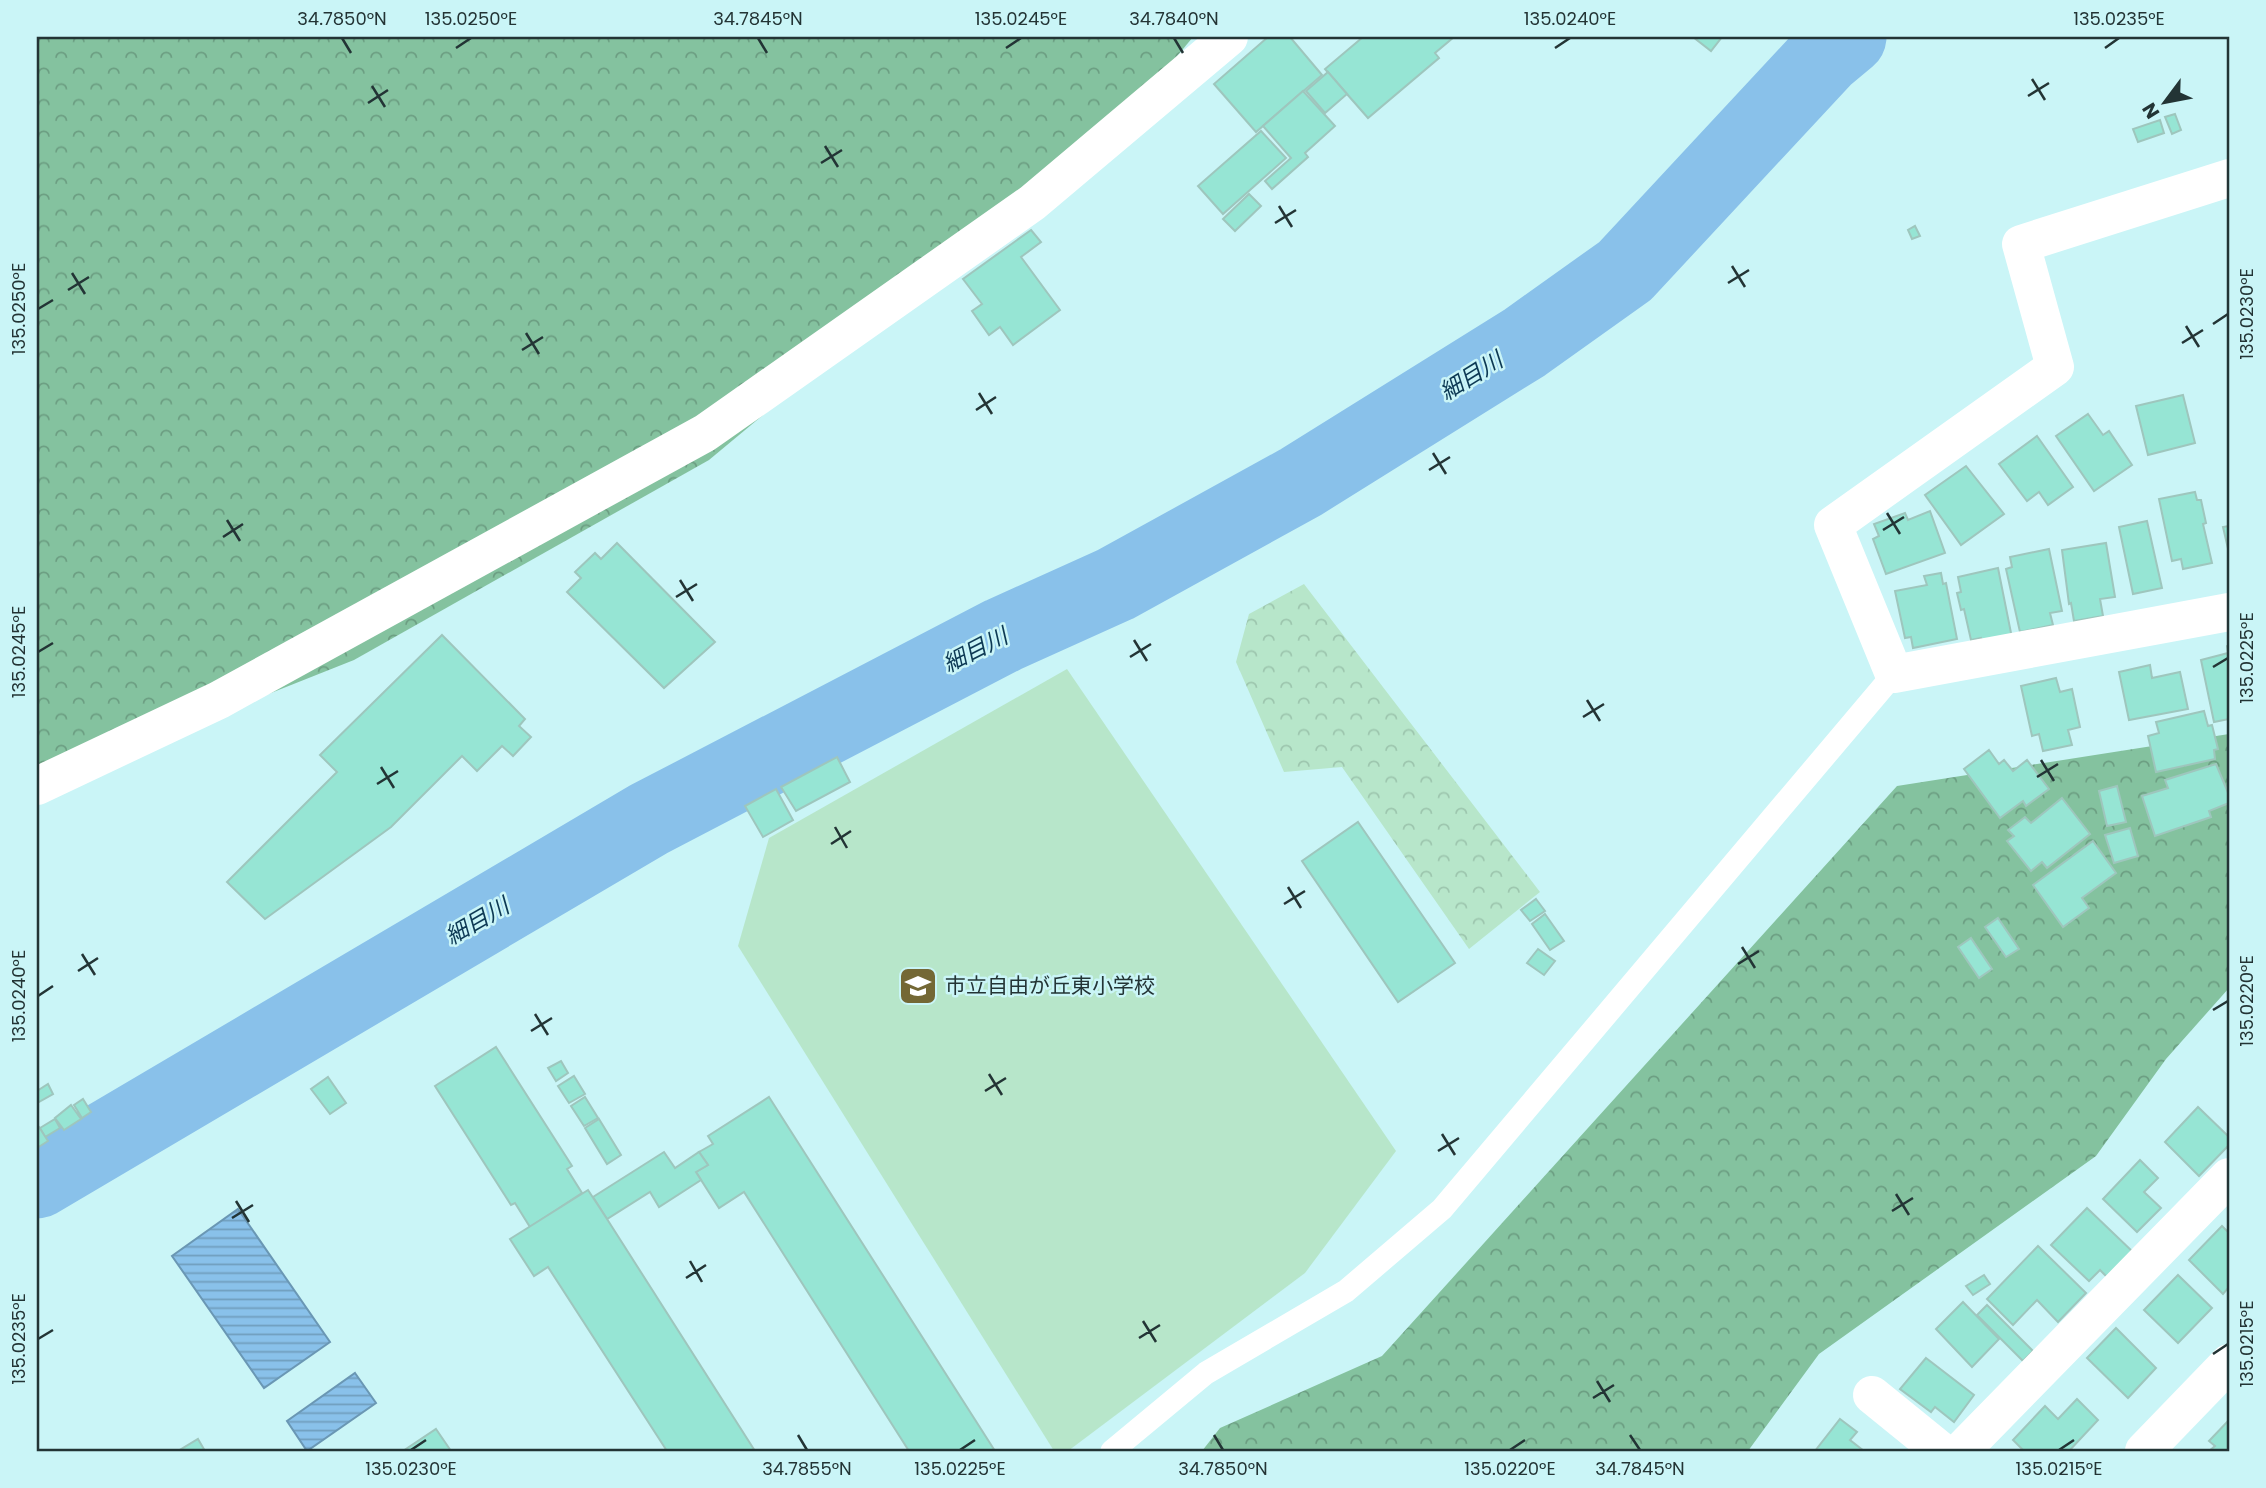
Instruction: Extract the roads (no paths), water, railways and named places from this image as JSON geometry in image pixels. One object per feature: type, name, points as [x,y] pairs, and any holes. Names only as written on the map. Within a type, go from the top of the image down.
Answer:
[{"type":"street","points":[[37,786],[219,700],[705,433],[1032,203],[1229,37]]},
{"type":"street","points":[[2229,178],[2021,244],[2055,367],[1833,525],[1894,674],[2229,612]]},
{"type":"street","points":[[1872,1395],[1939,1449],[2229,1177]]},
{"type":"street","points":[[2144,1451],[2229,1363]]},
{"type":"lane","points":[[1112,1451],[1206,1373],[1346,1291],[1442,1209],[1894,674]]},
{"type":"water","points":[[238,1209],[330,1342],[264,1388],[172,1256]]},
{"type":"water","points":[[355,1373],[376,1403],[307,1451],[287,1421]]},
{"type":"waterway","name":"細目川","points":[[37,1180],[649,819],[1003,635],[1116,584],[1301,482],[1524,343],[1625,271],[1824,57],[1848,37]]},
{"type":"place","name":"市立自由が丘東小学校","points":[[918,986]]}]
